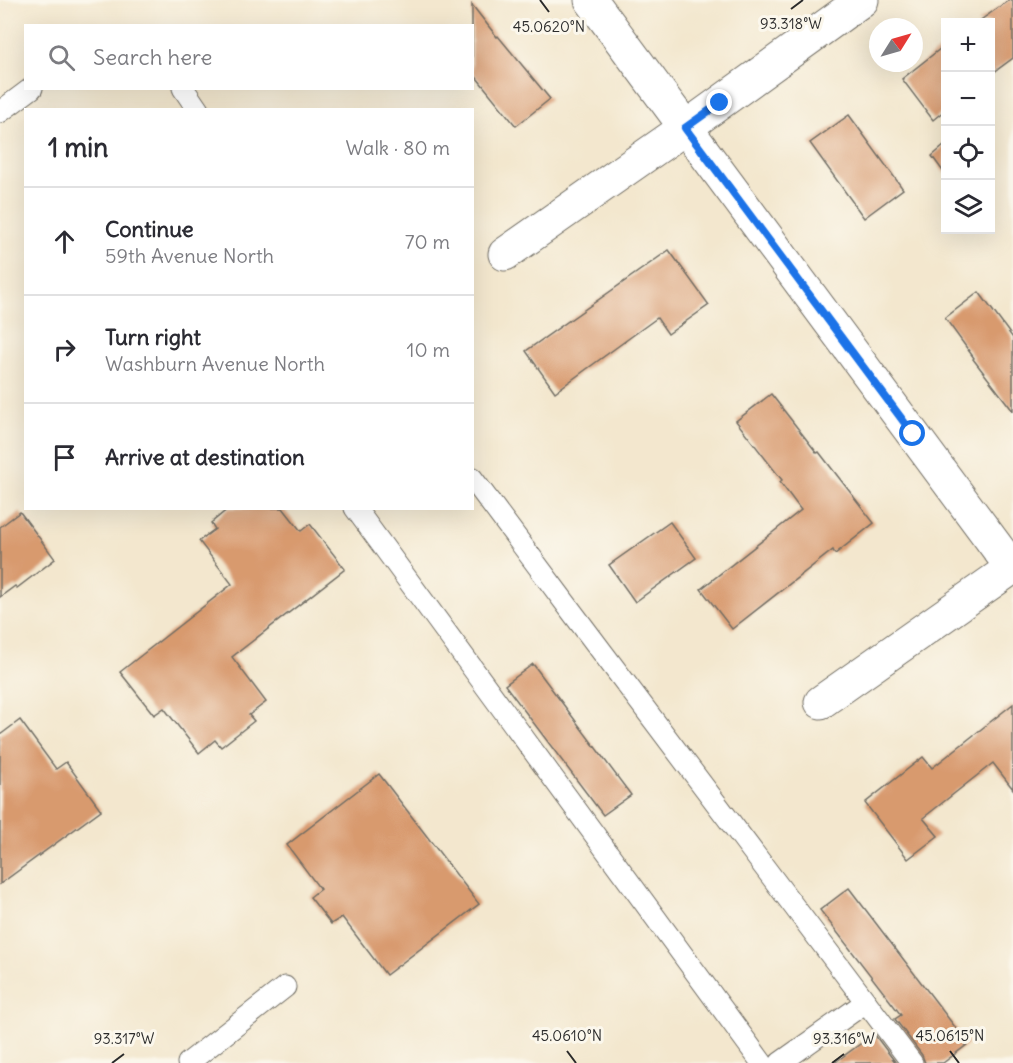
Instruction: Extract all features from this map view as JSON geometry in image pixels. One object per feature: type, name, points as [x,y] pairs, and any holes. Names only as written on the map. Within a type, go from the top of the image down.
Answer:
[{"type":"street","points":[[591,0],[1013,568],[822,702]]},
{"type":"street","points":[[505,254],[862,0]]},
{"type":"lane","points":[[0,112],[29,90]]},
{"type":"lane","points":[[184,90],[197,108]]},
{"type":"lane","points":[[474,481],[912,1063]]},
{"type":"lane","points":[[356,510],[762,1063]]},
{"type":"lane","points":[[188,1063],[285,987]]},
{"type":"lane","points":[[780,1063],[866,1002]]},
{"type":"building","points":[[1009,0],[1013,0],[1013,58],[995,71],[995,18],[984,18]]},
{"type":"building","points":[[472,5],[550,99],[516,126],[474,74],[474,24],[472,24]]},
{"type":"building","points":[[941,48],[941,113],[933,120],[902,79],[911,72],[923,72],[923,62]]},
{"type":"building","points":[[849,115],[903,189],[864,218],[810,143]]},
{"type":"building","points":[[941,148],[941,168],[932,156]]},
{"type":"building","points":[[669,250],[709,305],[668,334],[657,318],[555,392],[526,351]]},
{"type":"building","points":[[979,292],[1013,338],[1013,411],[945,318]]},
{"type":"building","points":[[771,394],[874,523],[835,554],[833,550],[732,629],[701,589],[801,510],[780,482],[782,480],[736,421]]},
{"type":"building","points":[[227,510],[285,510],[301,531],[310,524],[345,569],[232,657],[266,702],[249,715],[254,721],[221,747],[215,740],[199,753],[164,708],[154,715],[120,672],[232,584],[199,541],[215,529],[211,523]]},
{"type":"building","points":[[20,512],[55,559],[17,588],[15,586],[0,597],[0,527]]},
{"type":"building","points":[[670,522],[696,558],[635,602],[609,565]]},
{"type":"building","points":[[533,664],[631,795],[603,815],[505,685]]},
{"type":"building","points":[[1013,704],[1013,789],[993,763],[923,818],[938,836],[908,859],[865,803],[923,757],[932,768]]},
{"type":"building","points":[[20,720],[56,769],[66,762],[101,810],[0,884],[0,735]]},
{"type":"building","points":[[379,774],[479,904],[386,975],[342,917],[331,924],[310,897],[320,889],[287,845]]},
{"type":"building","points":[[849,888],[968,1044],[943,1063],[925,1063],[922,1055],[895,1019],[901,1015],[820,910]]},
{"type":"building","points":[[874,1034],[896,1063],[834,1063]]},
{"type":"route","points":[[720,103],[685,128],[913,434]]}]
